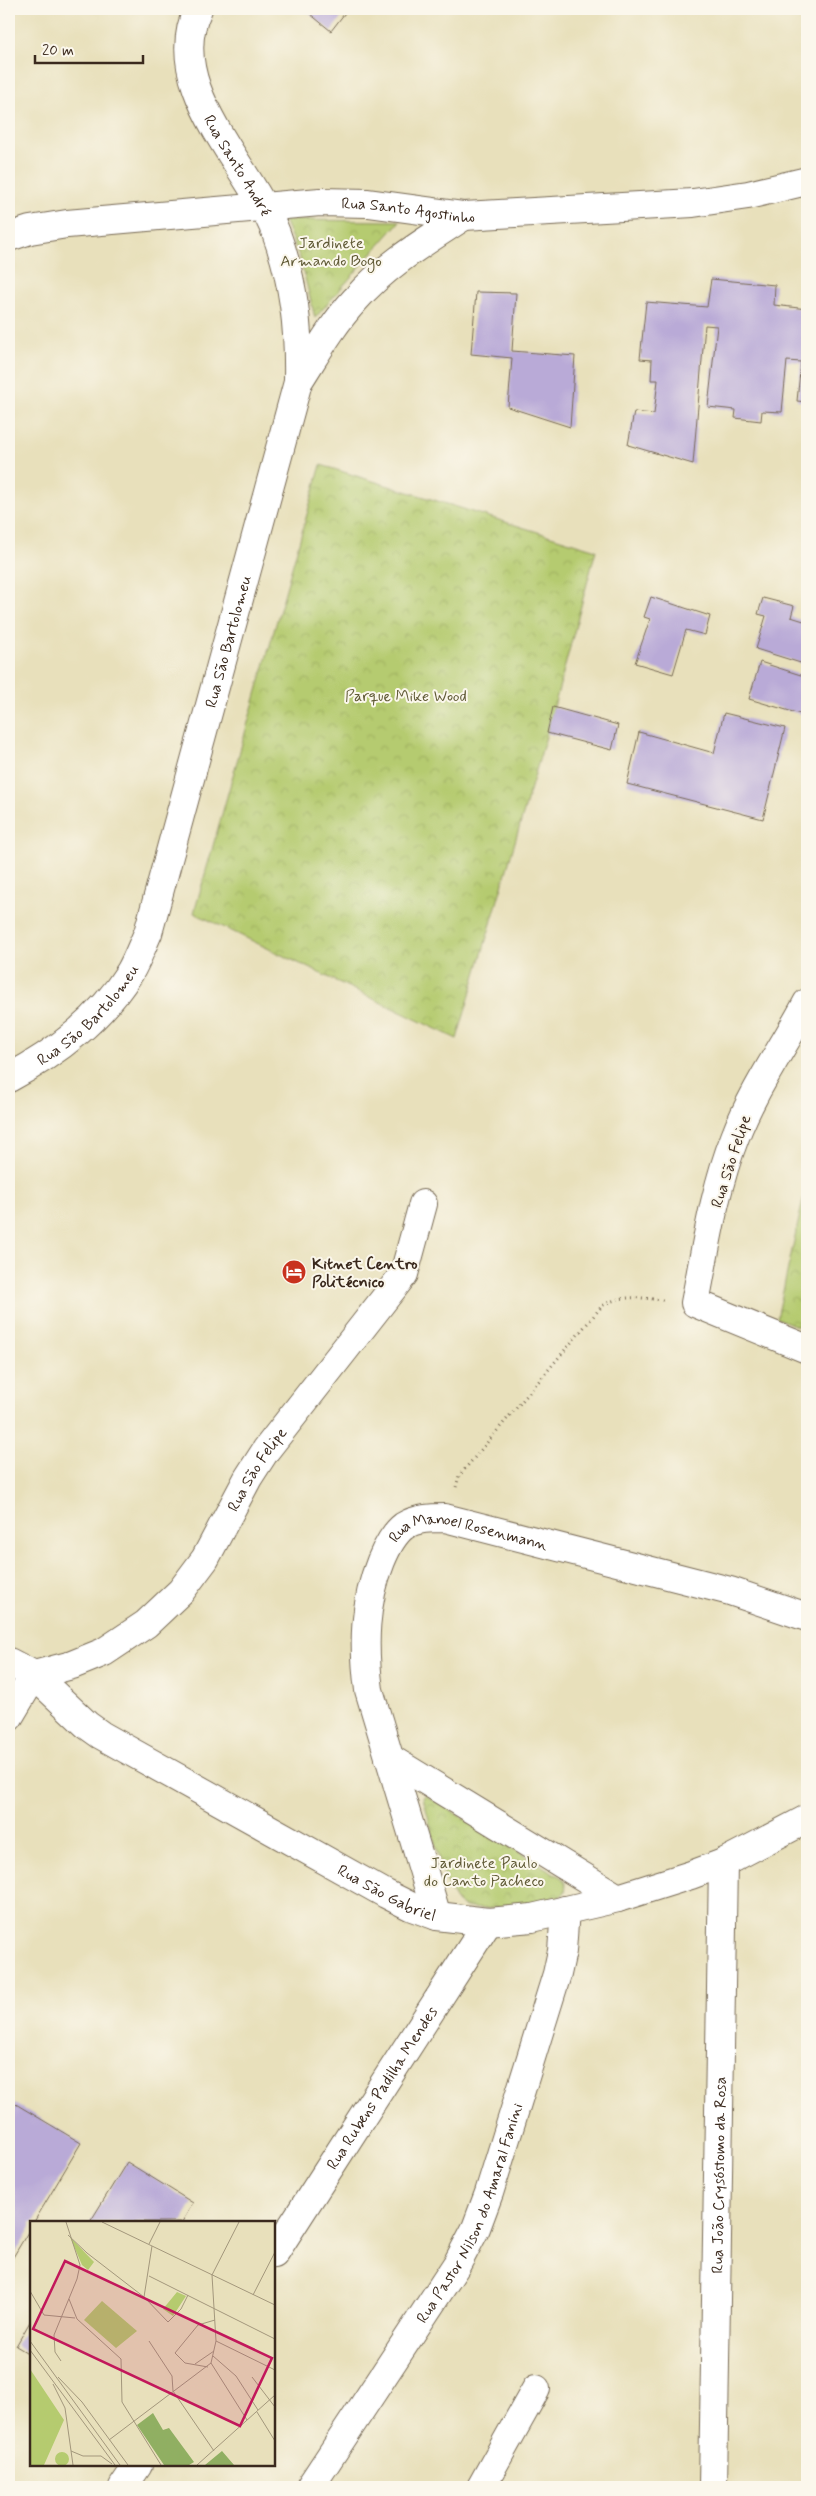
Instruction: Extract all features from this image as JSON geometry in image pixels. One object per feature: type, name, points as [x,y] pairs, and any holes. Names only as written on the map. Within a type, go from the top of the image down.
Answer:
[{"type":"street","name":"Rua Santo André","points":[[198,9],[190,38],[194,84],[204,106],[263,205],[284,257],[296,304],[299,343],[298,382]]},
{"type":"street","name":"Rua Santo Agostinho","points":[[9,237],[30,230],[66,224],[263,205],[368,202],[464,216],[693,203],[748,195],[807,181]]},
{"type":"street","name":"Rua São Bartolomeu","points":[[9,1078],[37,1063],[76,1036],[106,1005],[130,972],[148,934],[298,382],[327,335],[355,299],[386,269],[464,216]]},
{"type":"street","name":"Rua São Felipe","points":[[695,1303],[712,1216],[723,1171],[735,1137],[750,1102],[807,1003]]},
{"type":"street","name":"Rua São Felipe","points":[[34,1675],[72,1665],[104,1652],[146,1624],[181,1591],[205,1559],[248,1478],[266,1450],[404,1274],[423,1204]]},
{"type":"street","points":[[695,1303],[807,1349]]},
{"type":"street","name":"Rua Manoel Rosenmann","points":[[437,1916],[369,1690],[365,1662],[365,1628],[368,1602],[385,1550],[394,1536],[404,1526],[418,1520],[445,1518],[730,1591],[807,1616]]},
{"type":"street","name":"Rua São Gabriel","points":[[9,1662],[34,1675],[87,1725],[101,1735],[386,1894],[412,1907],[437,1916],[488,1922],[532,1918],[618,1898],[724,1863],[807,1819]]},
{"type":"street","points":[[9,1717],[34,1675]]},
{"type":"street","points":[[389,1758],[618,1898]]},
{"type":"street","name":"Rua João Crysóstomo da Rosa","points":[[713,2487],[724,1863]]},
{"type":"street","name":"Rua Pastor Nilson do Amaral Fanini","points":[[310,2487],[457,2264],[476,2228],[489,2193],[557,1974],[562,1951],[566,1910]]},
{"type":"street","name":"Rua Rubens Padilha Mendes","points":[[275,2252],[488,1922]]},
{"type":"street","points":[[481,2487],[536,2389]]},
{"type":"street","points":[[123,2487],[137,2466]]},
{"type":"path","points":[[445,1518],[459,1476],[602,1306],[611,1300],[626,1297],[695,1303]]},
{"type":"green space","name":"Jardinete Armando Bogo","points":[[284,220],[400,221],[315,318],[300,258]]},
{"type":"green space","name":"Parque Mike Wood","points":[[321,465],[596,550],[547,733],[457,1039],[194,913]]},
{"type":"green space","points":[[804,1196],[807,1196],[807,1330],[777,1318]]},
{"type":"green space","name":"Jardinete Paulo do Canto Pacheco","points":[[425,1795],[562,1878],[566,1885],[565,1892],[560,1897],[507,1907],[477,1909],[458,1903],[443,1869],[423,1798]]},
{"type":"building","points":[[304,9],[348,9],[331,31]]},
{"type":"building","points":[[711,279],[775,285],[774,305],[807,309],[807,402],[797,401],[801,362],[787,361],[782,412],[762,411],[761,421],[735,418],[736,410],[708,407],[717,326],[705,325],[693,464],[628,445],[634,412],[654,414],[658,380],[651,380],[652,360],[640,359],[646,302],[707,307]]},
{"type":"building","points":[[476,292],[516,293],[512,351],[575,356],[570,427],[508,407],[512,358],[471,354]]},
{"type":"building","points":[[651,597],[710,616],[705,635],[686,630],[673,674],[635,663],[650,619],[644,617]]},
{"type":"building","points":[[763,598],[794,606],[791,617],[807,622],[807,665],[756,649],[766,616],[758,614]]},
{"type":"building","points":[[760,662],[807,677],[807,716],[749,699]]},
{"type":"building","points":[[553,707],[618,725],[612,750],[547,733]]},
{"type":"building","points":[[724,713],[785,728],[763,819],[627,784],[639,732],[714,753]]},
{"type":"building","points":[[14,2103],[81,2143],[35,2221],[30,2221],[30,2229],[9,2264],[9,2112]]},
{"type":"building","points":[[127,2162],[193,2203],[183,2221],[91,2221]]},
{"type":"building","points":[[30,2322],[30,2354],[16,2346]]},
{"type":"place","name":"Kitnet Centro Politécnico","points":[[294,1272]]}]
